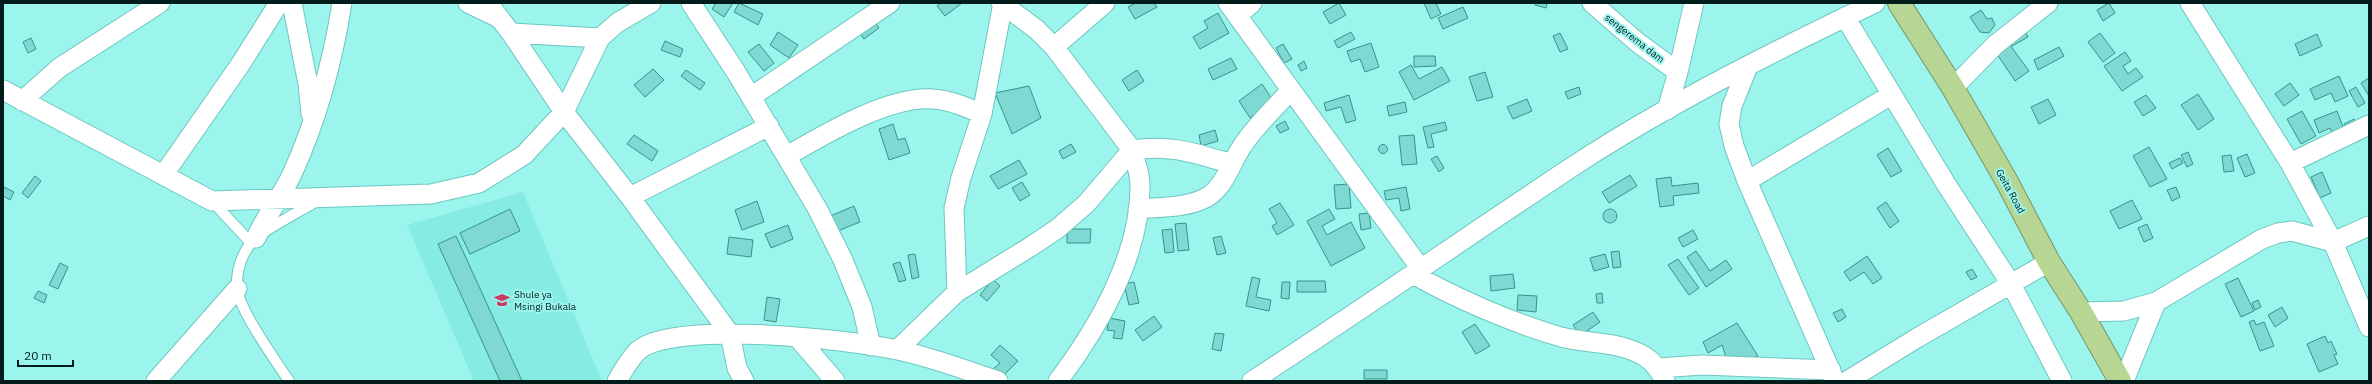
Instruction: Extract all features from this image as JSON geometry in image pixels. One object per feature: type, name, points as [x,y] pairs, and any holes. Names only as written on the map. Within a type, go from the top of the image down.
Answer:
[{"type":"highway","name":"Geita Road","points":[[1900,3],[1953,88],[2006,180],[2050,262],[2081,312],[2120,381]]},
{"type":"street","points":[[22,101],[59,68],[160,3]]},
{"type":"street","points":[[164,174],[240,65],[279,3]]},
{"type":"street","points":[[292,3],[308,84],[312,123]]},
{"type":"street","points":[[253,241],[264,220],[278,200],[292,173],[312,123],[328,71],[342,3]]},
{"type":"street","points":[[468,3],[493,10],[511,33],[564,112],[630,197],[730,334],[737,368],[744,381]]},
{"type":"street","points":[[3,90],[164,174],[212,201],[320,199],[431,194],[479,183],[524,155],[564,112],[600,38],[617,23],[651,3]]},
{"type":"street","points":[[691,3],[751,96],[787,156],[843,260],[862,307],[871,346]]},
{"type":"street","points":[[751,96],[890,3]]},
{"type":"street","points":[[957,292],[954,208],[961,178],[982,114],[1002,3],[1036,29],[1054,46],[1132,150],[1138,170],[1140,185],[1138,209],[1123,270],[1107,305],[1091,334],[1058,381]]},
{"type":"street","points":[[1054,46],[1105,3]]},
{"type":"street","points":[[1252,3],[1233,9],[1305,109],[1417,272],[1434,286],[1530,327],[1563,337],[1625,348],[1644,356],[1662,375],[1702,365],[1833,376],[1747,181],[1734,146],[1729,124],[1732,106],[1748,66]]},
{"type":"street","name":"sengerema dam","points":[[1592,3],[1637,42],[1678,72]]},
{"type":"street","points":[[1667,110],[1678,72],[1694,3]]},
{"type":"street","points":[[1252,381],[1417,272],[1579,162],[1667,110],[1748,66],[1875,3]]},
{"type":"street","points":[[1953,88],[1995,45],[2048,3]]},
{"type":"street","points":[[2190,3],[2290,163],[2333,242],[2369,327]]},
{"type":"street","points":[[1845,17],[1891,95],[2011,284],[2062,381]]},
{"type":"street","points":[[511,33],[600,38]]},
{"type":"street","points":[[1138,209],[1178,206],[1202,200],[1214,193],[1224,179],[1243,144],[1291,90]]},
{"type":"street","points":[[1747,181],[1891,95]]},
{"type":"street","points":[[787,156],[830,131],[876,111],[908,101],[931,98],[952,102],[982,114]]},
{"type":"street","points":[[1276,106],[1305,109]]},
{"type":"street","points":[[2290,163],[2369,125]]},
{"type":"street","points":[[630,197],[769,126]]},
{"type":"street","points":[[898,350],[957,292],[1057,229],[1086,204],[1132,150],[1154,147],[1176,148],[1232,164]]},
{"type":"street","points":[[2081,312],[2124,310],[2156,302],[2188,285],[2262,239],[2278,233],[2292,231],[2333,242],[2369,226]]},
{"type":"street","points":[[1847,381],[1917,338],[2050,262]]},
{"type":"street","points":[[156,381],[237,289]]},
{"type":"street","points":[[2124,381],[2156,302]]},
{"type":"street","points":[[617,381],[623,370],[640,349],[669,338],[730,334],[798,338],[898,350],[998,381]]},
{"type":"street","points":[[798,338],[835,381]]},
{"type":"lane","points":[[289,381],[251,321],[237,289],[238,268],[244,251],[253,241],[320,199]]},
{"type":"lane","points":[[212,201],[253,241]]},
{"type":"shaded area","points":[[523,192],[602,381],[474,381],[407,225]]},
{"type":"building","points":[[716,3],[733,3],[724,17],[712,9]]},
{"type":"building","points":[[739,3],[763,14],[758,25],[734,12]]},
{"type":"building","points":[[941,3],[962,3],[945,16],[937,6]]},
{"type":"building","points":[[1136,3],[1154,3],[1157,7],[1135,19],[1128,7]]},
{"type":"building","points":[[1339,3],[1346,15],[1330,24],[1323,12]]},
{"type":"building","points":[[1424,3],[1436,3],[1441,14],[1431,19]]},
{"type":"building","points":[[1535,3],[1547,3],[1546,8],[1535,5]]},
{"type":"building","points":[[2109,3],[2115,13],[2103,21],[2097,10]]},
{"type":"building","points":[[1463,7],[1468,18],[1443,29],[1438,18]]},
{"type":"building","points":[[1981,10],[1987,19],[1992,18],[1995,25],[1989,33],[1980,32],[1970,17]]},
{"type":"building","points":[[1218,13],[1229,33],[1200,49],[1193,37],[1208,28],[1204,21]]},
{"type":"building","points":[[875,22],[879,28],[864,39],[860,33]]},
{"type":"building","points":[[2023,28],[2028,37],[2012,46],[2007,37]]},
{"type":"building","points":[[778,32],[798,45],[789,58],[770,45]]},
{"type":"building","points":[[1351,32],[1355,39],[1338,48],[1334,41]]},
{"type":"building","points":[[1560,33],[1568,49],[1560,52],[1553,36]]},
{"type":"building","points":[[2100,33],[2115,53],[2103,62],[2088,42]]},
{"type":"building","points":[[2317,34],[2322,46],[2300,56],[2295,44]]},
{"type":"building","points":[[31,38],[36,49],[28,53],[23,42]]},
{"type":"building","points":[[665,41],[683,49],[680,57],[661,50]]},
{"type":"building","points":[[1371,43],[1379,67],[1365,72],[1360,59],[1351,62],[1347,51]]},
{"type":"building","points":[[759,44],[774,63],[764,71],[748,52]]},
{"type":"building","points":[[1283,44],[1292,59],[1284,63],[1276,48]]},
{"type":"building","points":[[2010,45],[2029,71],[2015,81],[1997,54]]},
{"type":"building","points":[[2059,47],[2064,56],[2038,70],[2034,60]]},
{"type":"building","points":[[2125,52],[2131,61],[2123,66],[2128,74],[2136,68],[2143,77],[2122,91],[2104,66]]},
{"type":"building","points":[[1414,56],[1435,56],[1436,66],[1414,67]]},
{"type":"building","points":[[1231,58],[1237,69],[1213,80],[1208,69]]},
{"type":"building","points":[[1304,61],[1307,68],[1301,71],[1298,65]]},
{"type":"building","points":[[1411,65],[1419,79],[1442,67],[1450,81],[1414,100],[1399,72]]},
{"type":"building","points":[[653,69],[664,80],[645,97],[634,85]]},
{"type":"building","points":[[686,70],[705,83],[700,90],[681,76]]},
{"type":"building","points":[[1137,70],[1144,81],[1129,91],[1122,80]]},
{"type":"building","points":[[1485,72],[1493,97],[1477,101],[1469,77]]},
{"type":"building","points":[[2339,76],[2348,96],[2335,102],[2331,93],[2315,100],[2310,89]]},
{"type":"building","points":[[2369,78],[2369,96],[2361,83]]},
{"type":"building","points":[[2290,83],[2299,95],[2284,106],[2275,94]]},
{"type":"building","points":[[1262,84],[1274,102],[1250,118],[1239,101]]},
{"type":"building","points":[[1029,86],[1041,118],[1012,134],[995,93]]},
{"type":"building","points":[[1579,87],[1581,94],[1568,99],[1565,92]]},
{"type":"building","points":[[2356,87],[2365,103],[2358,107],[2349,91]]},
{"type":"building","points":[[2198,94],[2214,119],[2198,130],[2181,105]]},
{"type":"building","points":[[1349,95],[1356,120],[1346,123],[1341,107],[1326,111],[1324,103]]},
{"type":"building","points":[[2146,95],[2156,108],[2143,116],[2134,102]]},
{"type":"building","points":[[1527,99],[1532,111],[1513,119],[1507,107]]},
{"type":"building","points":[[2048,99],[2056,115],[2039,124],[2031,107]]},
{"type":"building","points":[[1405,102],[1407,112],[1389,116],[1387,106]]},
{"type":"building","points":[[2302,111],[2316,136],[2301,144],[2287,119]]},
{"type":"building","points":[[2337,111],[2345,132],[2333,136],[2330,128],[2319,133],[2314,120]]},
{"type":"building","points":[[2354,119],[2357,125],[2347,131],[2344,124]]},
{"type":"building","points":[[1285,121],[1289,129],[1280,133],[1276,126]]},
{"type":"building","points":[[1445,122],[1447,130],[1431,134],[1434,147],[1428,148],[1423,127]]},
{"type":"building","points":[[893,124],[898,140],[905,138],[910,153],[889,160],[879,129]]},
{"type":"building","points":[[1215,130],[1218,141],[1201,146],[1199,135]]},
{"type":"building","points":[[634,135],[658,151],[652,161],[627,144]]},
{"type":"building","points":[[1414,135],[1417,164],[1402,165],[1399,136]]},
{"type":"building","points":[[1071,144],[1076,152],[1063,159],[1059,151]]},
{"type":"building","points":[[1383,144],[1388,149],[1383,154],[1378,149]]},
{"type":"building","points":[[2149,147],[2167,179],[2150,187],[2133,156]]},
{"type":"building","points":[[1888,148],[1902,171],[1891,177],[1877,155]]},
{"type":"building","points":[[2188,152],[2193,164],[2187,167],[2181,155]]},
{"type":"building","points":[[2247,154],[2255,173],[2245,177],[2237,158]]},
{"type":"building","points":[[2231,155],[2234,171],[2224,172],[2222,156]]},
{"type":"building","points":[[1437,156],[1444,168],[1439,172],[1431,159]]},
{"type":"building","points":[[2180,158],[2183,163],[2172,169],[2169,163]]},
{"type":"building","points":[[1019,160],[1027,174],[998,189],[990,176]]},
{"type":"building","points":[[2322,172],[2331,193],[2320,198],[2311,177]]},
{"type":"building","points":[[1630,175],[1637,186],[1609,203],[1602,192]]},
{"type":"building","points":[[35,176],[41,181],[28,198],[22,193]]},
{"type":"building","points":[[1671,177],[1672,186],[1698,183],[1699,193],[1673,196],[1674,205],[1660,207],[1656,179]]},
{"type":"building","points":[[1022,182],[1030,195],[1020,201],[1012,188]]},
{"type":"building","points":[[1349,184],[1351,208],[1336,209],[1334,185]]},
{"type":"building","points":[[4,187],[14,192],[10,200],[3,196]]},
{"type":"building","points":[[1406,187],[1410,209],[1401,211],[1399,198],[1386,200],[1384,191]]},
{"type":"building","points":[[2176,187],[2180,197],[2172,201],[2167,190]]},
{"type":"building","points":[[2132,200],[2142,219],[2119,229],[2110,211]]},
{"type":"building","points":[[757,201],[764,222],[742,230],[735,210]]},
{"type":"building","points":[[1886,202],[1899,221],[1890,228],[1877,208]]},
{"type":"building","points":[[1280,203],[1294,225],[1277,235],[1272,226],[1277,223],[1269,209]]},
{"type":"building","points":[[854,206],[860,222],[835,232],[828,217]]},
{"type":"building","points":[[510,209],[520,231],[470,254],[460,233]]},
{"type":"building","points":[[1329,209],[1335,219],[1322,226],[1327,235],[1351,222],[1365,248],[1331,266],[1307,221]]},
{"type":"building","points":[[1607,209],[1613,209],[1617,213],[1617,219],[1613,223],[1607,223],[1603,219],[1603,213]]},
{"type":"building","points":[[1369,213],[1371,228],[1361,230],[1359,214]]},
{"type":"building","points":[[1186,223],[1189,250],[1178,251],[1175,224]]},
{"type":"building","points":[[2147,224],[2153,238],[2144,242],[2138,228]]},
{"type":"building","points":[[788,225],[793,239],[771,248],[765,234]]},
{"type":"building","points":[[1067,229],[1091,229],[1090,243],[1067,243]]},
{"type":"building","points":[[1172,229],[1174,252],[1165,253],[1162,230]]},
{"type":"building","points":[[1693,230],[1698,239],[1683,247],[1678,238]]},
{"type":"building","points":[[456,236],[522,381],[500,381],[438,244]]},
{"type":"building","points":[[1221,236],[1226,253],[1217,255],[1213,238]]},
{"type":"building","points":[[729,237],[753,240],[751,257],[727,254]]},
{"type":"building","points":[[1619,251],[1621,267],[1613,268],[1611,252]]},
{"type":"building","points":[[1696,251],[1710,271],[1726,260],[1732,269],[1706,287],[1687,257]]},
{"type":"building","points":[[915,254],[919,277],[912,279],[908,255]]},
{"type":"building","points":[[1605,254],[1609,267],[1594,271],[1590,258]]},
{"type":"building","points":[[1867,256],[1882,278],[1873,284],[1864,272],[1850,281],[1844,272]]},
{"type":"building","points":[[1678,259],[1699,288],[1689,295],[1668,265]]},
{"type":"building","points":[[900,262],[906,280],[899,282],[893,264]]},
{"type":"building","points":[[60,263],[68,267],[58,289],[49,285]]},
{"type":"building","points":[[1972,269],[1977,277],[1971,280],[1966,272]]},
{"type":"building","points":[[1513,274],[1515,288],[1491,291],[1490,276]]},
{"type":"building","points":[[1252,277],[1260,279],[1256,297],[1271,300],[1269,311],[1246,306]]},
{"type":"building","points":[[2238,278],[2254,311],[2241,317],[2225,284]]},
{"type":"building","points":[[993,279],[1000,286],[987,301],[980,295]]},
{"type":"building","points":[[1297,281],[1325,281],[1326,292],[1297,292]]},
{"type":"building","points":[[1134,282],[1139,303],[1129,305],[1124,284]]},
{"type":"building","points":[[1282,282],[1290,282],[1289,299],[1281,298]]},
{"type":"building","points":[[38,291],[47,295],[44,303],[34,298]]},
{"type":"building","points":[[1602,293],[1603,303],[1597,303],[1596,294]]},
{"type":"building","points":[[1518,295],[1537,296],[1536,312],[1517,310]]},
{"type":"building","points":[[767,297],[780,299],[776,322],[764,320]]},
{"type":"building","points":[[2258,300],[2261,307],[2255,310],[2252,303]]},
{"type":"building","points":[[2282,307],[2288,318],[2275,327],[2268,315]]},
{"type":"building","points":[[1842,309],[1846,317],[1838,322],[1833,313]]},
{"type":"building","points":[[1593,312],[1600,322],[1581,335],[1573,325]]},
{"type":"building","points":[[1154,316],[1162,327],[1143,341],[1135,330]]},
{"type":"building","points":[[1109,318],[1125,321],[1122,339],[1113,338],[1115,331],[1107,330]]},
{"type":"building","points":[[2254,320],[2256,325],[2264,322],[2274,346],[2260,351],[2249,322]]},
{"type":"building","points":[[1737,323],[1758,356],[1729,366],[1722,345],[1708,353],[1703,342]]},
{"type":"building","points":[[1475,324],[1490,346],[1476,354],[1462,332]]},
{"type":"building","points":[[1215,333],[1224,334],[1221,351],[1212,349]]},
{"type":"building","points":[[2325,336],[2328,343],[2331,341],[2337,354],[2334,355],[2338,364],[2319,372],[2307,344]]},
{"type":"building","points":[[1000,345],[1018,361],[1002,377],[993,369],[1000,363],[991,355]]},
{"type":"building","points":[[1364,370],[1387,370],[1387,379],[1364,379]]},
{"type":"place","name":"Shule ya Msingi Bukala","points":[[502,300]]}]
